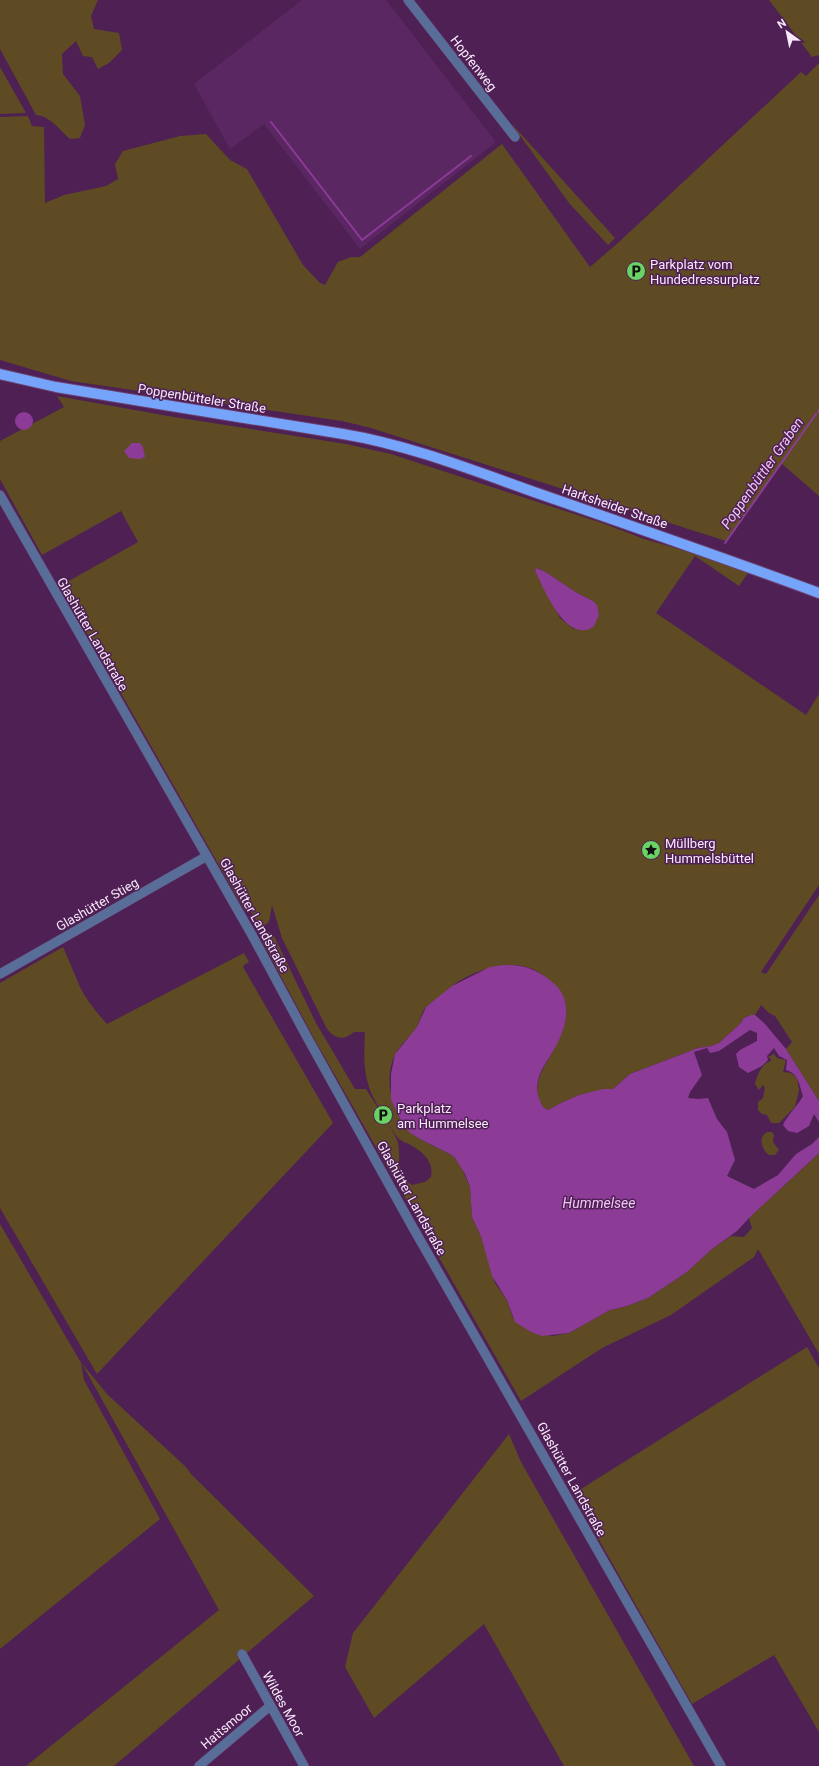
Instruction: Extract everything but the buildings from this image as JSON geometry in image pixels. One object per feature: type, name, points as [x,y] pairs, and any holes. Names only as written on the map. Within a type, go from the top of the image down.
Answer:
[{"type":"main road","name":"Poppenbütteler Straße","points":[[0,374],[56,387],[362,437],[400,447]]},
{"type":"main road","name":"Harksheider Straße","points":[[400,447],[470,469],[819,592]]},
{"type":"street","name":"Hopfenweg","points":[[414,2],[515,137]]},
{"type":"street","name":"Glashütter Landstraße","points":[[0,495],[207,856],[412,1226],[721,1766]]},
{"type":"street","name":"Glashütter Stieg","points":[[0,974],[207,856]]},
{"type":"street","name":"Wildes Moor","points":[[242,1654],[304,1766]]},
{"type":"street","name":"Hattsmoor","points":[[199,1766],[270,1706]]},
{"type":"shaded area","points":[[0,0],[98,0],[91,16],[94,29],[119,33],[122,50],[109,63],[98,69],[92,57],[83,56],[76,41],[62,54],[63,74],[80,96],[85,125],[80,138],[70,139],[46,118],[36,115],[0,49]]},
{"type":"shaded area","points":[[302,0],[386,0],[496,142],[360,249],[264,124],[230,149],[194,84]]},
{"type":"shaded area","points":[[769,0],[819,0],[819,55],[812,57]]},
{"type":"shaded area","points":[[819,63],[819,496],[781,463],[726,541],[371,428],[342,421],[71,381],[0,360],[0,117],[28,116],[32,126],[44,127],[45,203],[64,195],[106,186],[118,179],[115,164],[123,151],[180,136],[206,134],[230,160],[247,169],[303,265],[320,283],[325,285],[338,262],[351,257],[360,257],[502,144],[590,267],[619,242],[801,72],[806,76]]},
{"type":"shaded area","points":[[0,67],[26,113],[0,114]]},
{"type":"shaded area","points":[[511,123],[615,238],[608,245],[569,203]]},
{"type":"shaded area","points":[[57,396],[168,416],[346,444],[391,454],[605,524],[644,539],[697,554],[748,573],[739,586],[695,556],[656,613],[806,715],[819,694],[819,885],[761,972],[766,974],[819,895],[819,1101],[786,1049],[792,1042],[775,1016],[769,1013],[761,1005],[755,1015],[744,1018],[740,1024],[719,1043],[698,1048],[630,1074],[613,1089],[579,1095],[548,1110],[543,1107],[540,1101],[538,1092],[539,1079],[543,1068],[562,1032],[565,1022],[566,1004],[563,995],[557,987],[533,969],[510,965],[489,968],[468,976],[451,987],[425,1008],[417,1027],[396,1053],[392,1062],[390,1072],[391,1093],[397,1113],[408,1130],[421,1140],[450,1154],[455,1158],[461,1167],[470,1187],[472,1217],[481,1236],[495,1283],[507,1300],[513,1318],[531,1332],[553,1336],[569,1333],[610,1310],[627,1306],[648,1298],[687,1272],[712,1249],[731,1236],[744,1237],[752,1228],[749,1218],[819,1153],[819,1354],[758,1249],[754,1257],[671,1315],[602,1348],[521,1401],[316,1042],[262,941],[262,935],[269,932],[274,936],[316,1023],[355,1089],[366,1089],[390,1127],[399,1146],[399,1164],[402,1175],[412,1185],[425,1182],[431,1177],[431,1166],[429,1162],[419,1150],[398,1138],[382,1113],[371,1091],[367,1080],[365,1067],[365,1032],[354,1032],[347,1037],[340,1038],[333,1035],[327,1029],[282,938],[272,905],[269,922],[261,928],[249,909],[245,911],[60,586],[138,542],[121,511],[42,555],[0,479],[0,441],[64,407]],"holes":[[[536,568],[544,571],[577,593],[593,601],[574,629],[560,618],[535,571]]]},
{"type":"shaded area","points":[[63,947],[80,987],[92,1007],[107,1024],[244,953],[249,962],[243,967],[333,1123],[97,1374],[0,1208],[0,983]]},
{"type":"shaded area","points":[[774,1054],[777,1058],[786,1060],[783,1072],[791,1073],[797,1078],[799,1090],[795,1107],[779,1123],[771,1123],[767,1115],[762,1114],[758,1110],[758,1102],[763,1098],[765,1088],[763,1085],[759,1090],[755,1084],[759,1073],[765,1064],[771,1061],[768,1057]]},
{"type":"shaded area","points":[[767,1132],[772,1132],[774,1135],[773,1142],[779,1150],[775,1155],[769,1155],[762,1146],[762,1137]]},
{"type":"shaded area","points":[[0,1224],[81,1362],[84,1380],[160,1519],[0,1649]]},
{"type":"shaded area","points":[[807,1347],[819,1368],[819,1732],[774,1655],[692,1704],[573,1494]]},
{"type":"shaded area","points":[[81,1363],[107,1394],[186,1467],[191,1474],[314,1596],[114,1766],[26,1766],[219,1610]]},
{"type":"shaded area","points":[[509,1434],[521,1462],[694,1766],[564,1766],[484,1624],[374,1718],[345,1667],[353,1633]]},
{"type":"water","points":[[24,412],[30,415],[33,421],[30,427],[24,430],[18,427],[15,421],[18,415]]},
{"type":"water","points":[[132,443],[140,443],[143,447],[145,457],[140,459],[129,458],[124,451]]},
{"type":"water","points":[[536,568],[544,571],[577,593],[593,601],[597,605],[599,615],[594,626],[587,630],[577,629],[569,625],[561,618],[543,588],[535,571]]},
{"type":"water","name":"Hummelsee","points":[[503,965],[517,966],[534,970],[551,981],[564,997],[566,1016],[561,1035],[540,1074],[537,1086],[537,1092],[543,1107],[548,1110],[579,1095],[603,1089],[613,1089],[630,1074],[698,1048],[719,1043],[740,1024],[744,1018],[751,1015],[755,1015],[765,1024],[786,1049],[819,1101],[819,1122],[814,1114],[809,1126],[797,1133],[788,1131],[783,1125],[787,1117],[803,1096],[799,1084],[794,1074],[786,1070],[787,1060],[779,1056],[774,1048],[767,1056],[768,1060],[762,1066],[748,1073],[739,1067],[736,1054],[740,1050],[757,1041],[757,1033],[750,1030],[719,1051],[710,1053],[707,1048],[694,1052],[702,1075],[690,1092],[688,1098],[708,1098],[717,1119],[727,1132],[735,1160],[727,1176],[754,1189],[778,1175],[796,1154],[812,1144],[819,1137],[819,1153],[737,1231],[712,1249],[687,1272],[648,1298],[627,1306],[610,1310],[569,1333],[542,1336],[531,1332],[515,1322],[507,1300],[492,1276],[481,1236],[472,1217],[470,1187],[465,1174],[455,1158],[450,1154],[409,1132],[401,1121],[391,1100],[391,1074],[395,1054],[417,1027],[426,1007],[452,986],[490,967]]},
{"type":"waterway","points":[[271,122],[362,240],[471,156]]},
{"type":"waterway","name":"Poppenbüttler Graben","points":[[725,543],[816,414]]},
{"type":"place","name":"Parkplatz vom Hundedressurplatz","points":[[636,271]]},
{"type":"place","name":"Müllberg Hummelsbüttel","points":[[651,850]]},
{"type":"place","name":"Parkplatz am Hummelsee","points":[[383,1115]]}]
